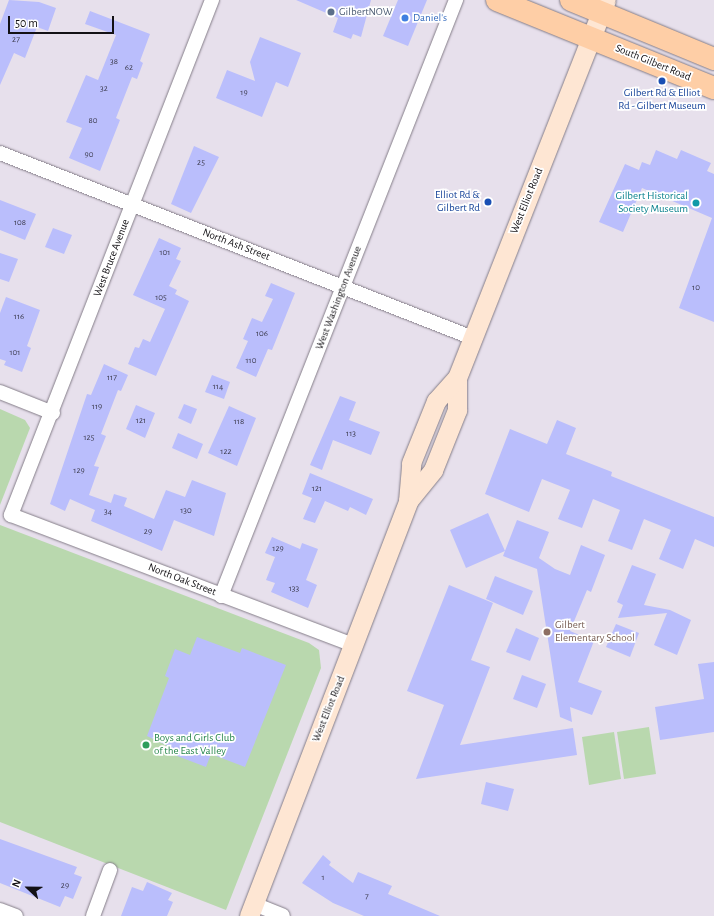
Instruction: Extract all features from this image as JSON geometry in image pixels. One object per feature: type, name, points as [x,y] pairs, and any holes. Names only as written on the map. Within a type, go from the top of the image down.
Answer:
[{"type":"main road","points":[[496,0],[599,19],[714,59]]},
{"type":"main road","points":[[571,0],[599,19]]},
{"type":"main road","name":"South Gilbert Road","points":[[599,19],[714,88]]},
{"type":"main road","name":"West Elliot Road","points":[[251,910],[408,501],[433,470],[457,410],[457,378],[599,19]]},
{"type":"street","name":"West Bruce Avenue","points":[[10,515],[53,413],[212,0]]},
{"type":"street","name":"West Washington Avenue","points":[[221,596],[456,0]]},
{"type":"street","name":"North Ash Street","points":[[0,153],[473,338]]},
{"type":"street","points":[[0,392],[53,413]]},
{"type":"street","name":"North Oak Street","points":[[10,515],[354,645]]},
{"type":"street","points":[[93,916],[110,870]]},
{"type":"street","points":[[0,910],[16,916]]},
{"type":"street","points":[[251,910],[283,916]]},
{"type":"green space","points":[[0,409],[25,420],[30,428],[0,505]]},
{"type":"green space","name":"Boys and Girls Club of the East Valley","points":[[0,525],[309,643],[319,650],[321,668],[226,910],[0,822]]},
{"type":"green space","points":[[649,727],[656,774],[624,779],[617,732]]},
{"type":"green space","points":[[614,732],[621,779],[589,785],[582,737]]},
{"type":"building","points":[[9,0],[39,2],[56,8],[48,31],[37,27],[25,58],[14,53],[0,85],[0,24]]},
{"type":"building","points":[[296,0],[371,0],[361,37],[353,34],[351,39],[333,32],[338,18]]},
{"type":"building","name":"Daniel's","points":[[398,0],[427,0],[408,46],[383,36]]},
{"type":"building","points":[[90,11],[150,34],[140,61],[143,63],[137,79],[132,77],[116,118],[120,120],[100,171],[69,158],[82,128],[66,122],[86,75],[98,80],[116,35],[85,24]]},
{"type":"building","points":[[260,37],[301,53],[288,87],[276,82],[262,117],[216,98],[227,70],[255,81],[250,62]]},
{"type":"building","points":[[194,146],[219,157],[191,213],[171,204]]},
{"type":"building","name":"Gilbert Historical Society Museum","points":[[656,150],[677,159],[681,150],[711,163],[707,171],[714,174],[714,322],[679,308],[712,218],[642,188],[623,232],[599,222],[625,164],[639,170],[642,162],[650,165]]},
{"type":"building","points":[[0,200],[36,214],[25,240],[0,230]]},
{"type":"building","points":[[53,228],[72,235],[64,254],[45,247]]},
{"type":"building","points":[[159,238],[181,248],[176,259],[181,261],[169,286],[177,290],[175,294],[189,301],[156,376],[128,364],[135,347],[139,348],[143,339],[150,342],[165,309],[133,295]]},
{"type":"building","points":[[0,253],[18,259],[9,282],[0,279]]},
{"type":"building","points":[[271,283],[295,293],[272,350],[268,349],[256,377],[236,368],[248,341],[243,339],[252,318],[262,322],[273,299],[265,296]]},
{"type":"building","points":[[6,297],[40,310],[27,346],[31,348],[22,372],[4,365],[6,361],[0,359],[0,313]]},
{"type":"building","points":[[104,364],[128,375],[121,391],[118,390],[101,434],[106,436],[94,466],[99,467],[89,495],[111,503],[114,494],[127,498],[124,506],[154,519],[166,490],[185,497],[192,480],[226,493],[214,536],[174,520],[162,551],[91,521],[95,510],[70,499],[65,511],[50,504],[87,394],[91,395]]},
{"type":"building","points":[[212,375],[230,382],[224,399],[205,392]]},
{"type":"building","points":[[340,396],[356,402],[349,420],[380,432],[371,455],[333,440],[322,470],[310,465]]},
{"type":"building","points":[[184,404],[197,409],[191,424],[178,418]]},
{"type":"building","points":[[136,405],[155,413],[145,438],[126,429]]},
{"type":"building","points":[[229,406],[256,418],[237,466],[208,453]]},
{"type":"building","points":[[557,420],[576,428],[566,454],[612,472],[611,476],[714,517],[714,547],[695,539],[683,569],[659,559],[671,530],[644,519],[632,550],[608,541],[620,510],[593,499],[582,528],[558,519],[570,490],[542,479],[529,512],[485,494],[510,429],[547,444]]},
{"type":"building","points":[[178,433],[203,444],[197,459],[172,448]]},
{"type":"building","points":[[310,473],[373,499],[366,515],[350,507],[348,511],[325,501],[315,523],[303,519],[312,498],[302,494]]},
{"type":"building","points":[[488,513],[505,551],[466,568],[450,530]]},
{"type":"building","points":[[517,520],[549,532],[539,558],[555,569],[570,575],[581,545],[605,555],[591,592],[587,590],[570,631],[594,641],[578,682],[602,691],[592,715],[570,707],[572,722],[560,717],[537,569],[503,556]]},
{"type":"building","points":[[272,537],[300,549],[302,543],[318,549],[306,580],[317,585],[308,608],[271,592],[275,583],[266,580],[275,557],[265,553]]},
{"type":"building","points":[[632,565],[656,574],[644,605],[670,610],[691,620],[677,655],[654,645],[667,613],[618,618],[623,605],[617,602]]},
{"type":"building","points":[[495,576],[533,591],[523,615],[486,599]]},
{"type":"building","points":[[449,585],[493,603],[471,660],[490,667],[460,745],[573,728],[577,755],[416,779],[444,705],[407,691]]},
{"type":"building","points":[[616,624],[639,633],[630,657],[606,647]]},
{"type":"building","points":[[516,628],[539,638],[530,661],[506,652]]},
{"type":"building","points":[[197,637],[240,653],[242,648],[286,665],[245,767],[211,754],[206,767],[172,754],[174,749],[147,736],[169,678],[165,676],[175,649],[190,655]]},
{"type":"building","points":[[714,662],[714,732],[660,740],[655,707],[704,699],[698,664]]},
{"type":"building","points":[[522,675],[546,684],[537,708],[513,699]]},
{"type":"building","points":[[486,782],[514,789],[508,811],[481,804]]},
{"type":"building","points":[[0,839],[77,867],[74,874],[82,877],[73,899],[65,896],[60,907],[0,883]]},
{"type":"building","points":[[323,855],[331,862],[329,865],[353,883],[358,872],[392,886],[388,894],[440,916],[364,916],[333,903],[302,883]]},
{"type":"building","points":[[147,882],[172,893],[168,900],[173,902],[167,916],[121,916],[132,887],[143,891]]},
{"type":"place","name":"GilbertNOW","points":[[331,12]]},
{"type":"place","name":"Daniel's","points":[[405,18]]},
{"type":"place","name":"Gilbert Rd & Elliot Rd - Gilbert Museum","points":[[662,81]]},
{"type":"place","name":"Elliot Rd & Gilbert Rd","points":[[488,202]]},
{"type":"place","name":"Gilbert Historical Society Museum","points":[[696,203]]},
{"type":"place","name":"Gilbert Elementary School","points":[[547,632]]},
{"type":"place","name":"Boys and Girls Club of the East Valley","points":[[146,745]]}]
